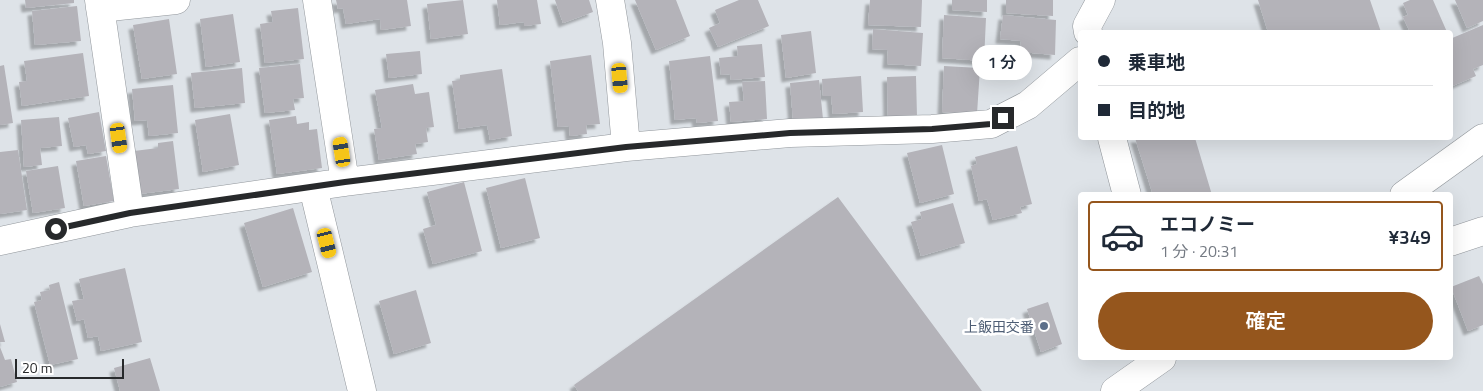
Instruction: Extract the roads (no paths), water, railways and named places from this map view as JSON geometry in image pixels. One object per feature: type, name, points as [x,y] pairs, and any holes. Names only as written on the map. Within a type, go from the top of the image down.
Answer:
[{"type":"street","points":[[130,213],[100,4],[176,0]]},
{"type":"street","points":[[317,0],[345,182]]},
{"type":"street","points":[[610,0],[617,43],[626,147]]},
{"type":"street","points":[[1088,30],[1087,26],[1101,0]]},
{"type":"street","points":[[0,241],[130,213],[345,182],[626,147],[790,133],[932,129],[991,124],[1028,105],[1078,64]]},
{"type":"street","points":[[1408,192],[1483,138]]},
{"type":"street","points":[[1113,140],[1126,192]]},
{"type":"street","points":[[313,187],[362,391]]},
{"type":"street","points":[[1453,241],[1483,231]]},
{"type":"street","points":[[1115,391],[1159,360]]},
{"type":"place","name":"上飯田交番","points":[[1044,326]]}]
